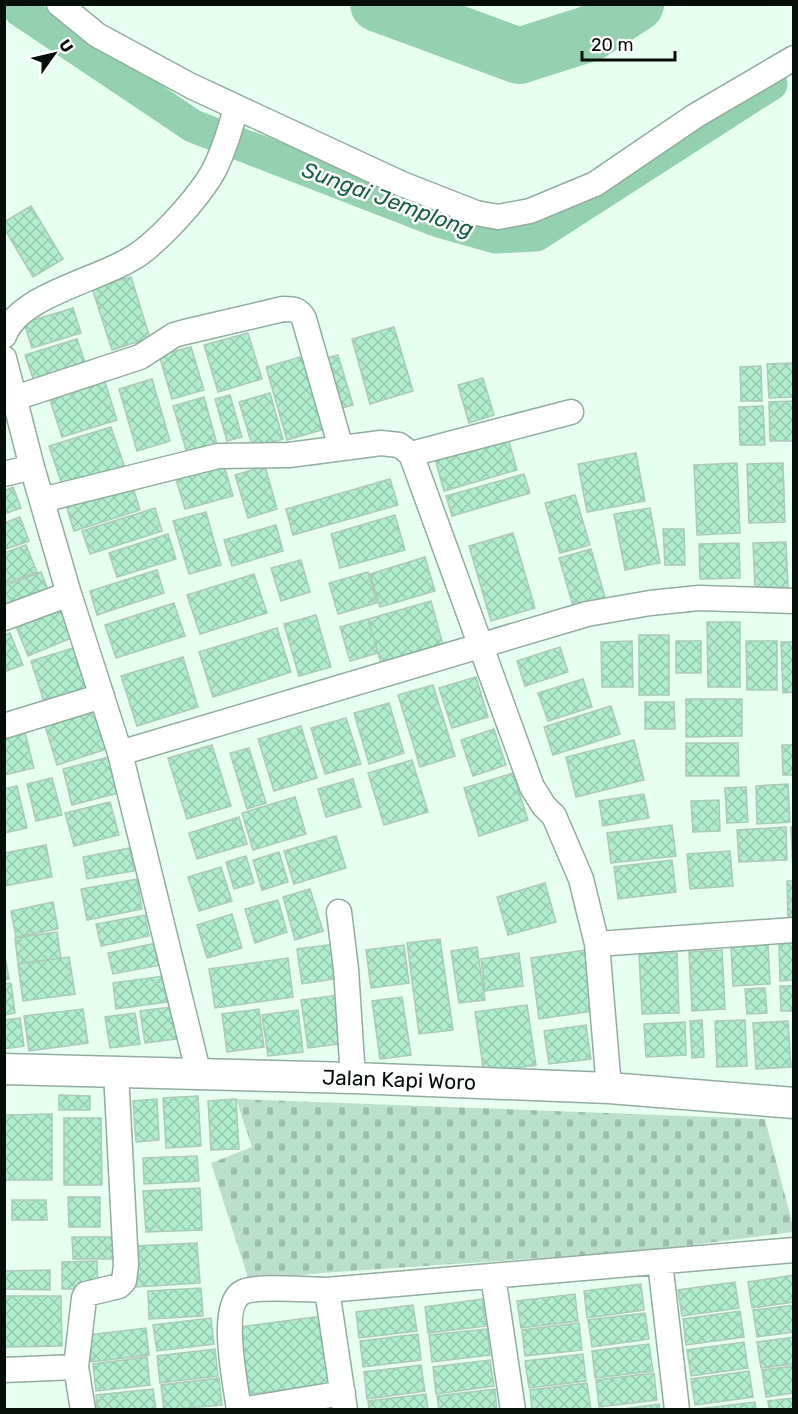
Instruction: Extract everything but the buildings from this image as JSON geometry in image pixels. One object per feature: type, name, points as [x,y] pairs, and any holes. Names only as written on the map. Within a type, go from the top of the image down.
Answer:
[{"type":"street","points":[[59,4],[97,35],[234,115],[444,202],[476,213],[498,217],[530,211],[595,184],[695,116],[794,58]]},
{"type":"street","points":[[4,336],[19,313],[48,295],[114,269],[142,252],[164,232],[204,186],[217,165],[234,115]]},
{"type":"street","points":[[15,398],[140,357],[174,335],[283,309],[294,309],[301,313],[304,319],[341,448]]},
{"type":"street","points":[[4,358],[32,467],[69,594],[120,753],[199,1075]]},
{"type":"street","points":[[411,454],[571,412]]},
{"type":"street","points":[[42,500],[218,456],[289,455],[389,443],[399,445],[411,454],[532,787],[544,806],[554,816],[581,879],[597,944],[609,1088]]},
{"type":"street","points":[[4,474],[32,467]]},
{"type":"street","points":[[4,618],[69,594]]},
{"type":"street","points":[[120,753],[587,614],[650,603],[699,598],[794,601]]},
{"type":"street","points":[[4,726],[102,696]]},
{"type":"street","points":[[339,912],[346,969],[353,1078]]},
{"type":"street","points":[[597,944],[794,930]]},
{"type":"street","name":"Jalan Kapi Woro","points":[[4,1069],[353,1078],[609,1088],[794,1103]]},
{"type":"street","points":[[83,1410],[76,1367],[81,1308],[86,1294],[119,1286],[124,1281],[126,1265],[116,1072]]},
{"type":"street","points":[[327,1290],[344,1401],[240,1410],[230,1332],[235,1299],[242,1293],[254,1289],[327,1290],[794,1250]]},
{"type":"street","points":[[660,1262],[677,1410]]},
{"type":"street","points":[[493,1276],[513,1410]]},
{"type":"street","points":[[4,1370],[76,1367]]},
{"type":"green space","points":[[236,1099],[765,1119],[793,1232],[645,1251],[321,1273],[249,1281],[211,1163],[252,1147]]},
{"type":"waterway","name":"Sungai Jemplong","points":[[16,4],[20,10],[193,126],[439,221],[496,237],[536,235],[771,84]]},
{"type":"waterway","points":[[378,4],[519,56],[591,33],[636,4]]}]
